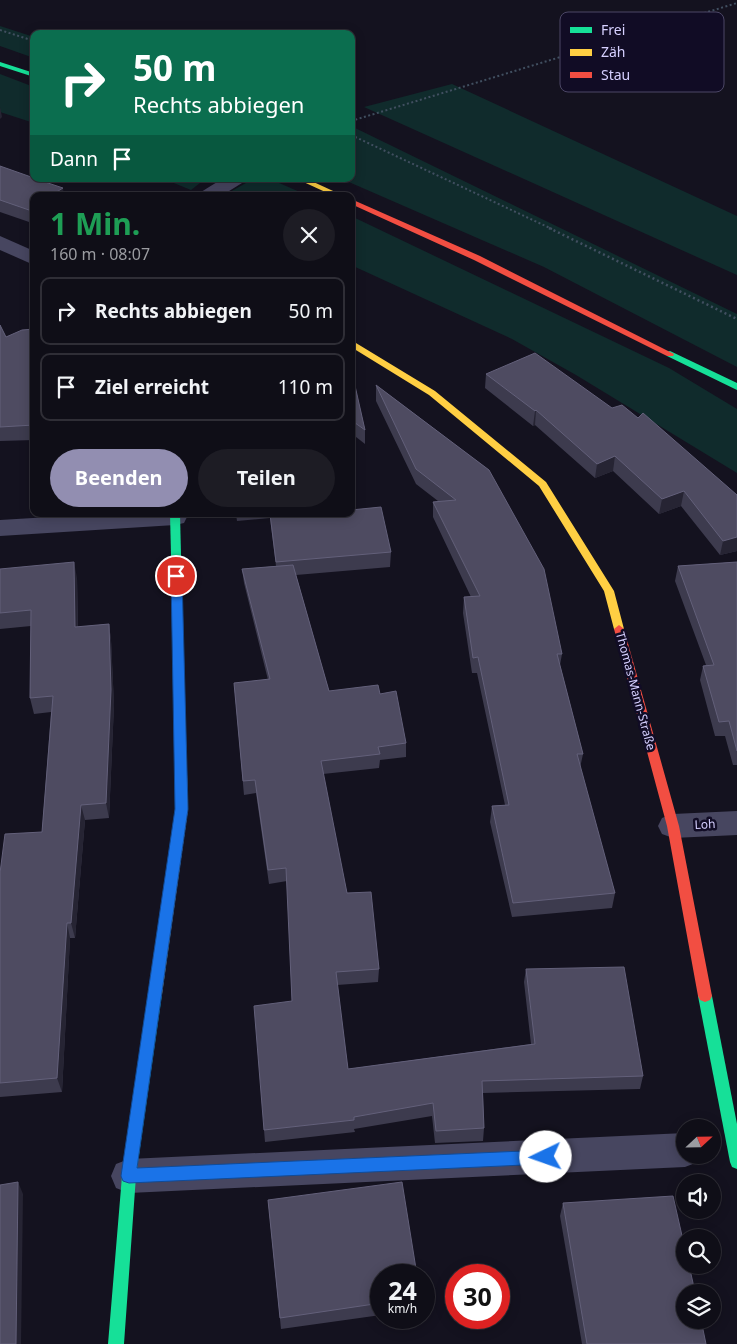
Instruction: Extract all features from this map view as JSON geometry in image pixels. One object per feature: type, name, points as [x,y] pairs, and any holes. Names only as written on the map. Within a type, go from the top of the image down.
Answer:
[{"type":"main road","points":[[0,64],[30,74]]},
{"type":"main road","points":[[308,182],[331,192]]},
{"type":"main road","points":[[355,203],[477,258],[737,387]]},
{"type":"main road","name":"Thomas-Mann-Straße","points":[[355,345],[432,393],[543,484],[609,591],[673,826],[728,1153]]},
{"type":"main road","points":[[116,1344],[129,1176],[182,809],[175,517]]},
{"type":"street","points":[[0,242],[30,257]]},
{"type":"street","points":[[0,528],[160,517]]},
{"type":"street","name":"Loh","points":[[673,826],[737,823]]},
{"type":"street","points":[[129,1176],[676,1150]]},
{"type":"path","points":[[708,12],[737,3]]},
{"type":"path","points":[[0,30],[30,40]]},
{"type":"path","points":[[355,121],[560,58]]},
{"type":"path","points":[[355,137],[647,274],[737,319]]},
{"type":"green space","points":[[0,26],[30,36],[30,57],[0,46]]},
{"type":"green space","points":[[0,74],[30,85],[30,122],[0,112]]},
{"type":"green space","points":[[452,84],[737,216],[737,275],[364,107]]},
{"type":"green space","points":[[355,128],[737,314],[737,367],[544,267],[349,182],[355,182]]},
{"type":"green space","points":[[171,182],[201,182],[191,190]]},
{"type":"green space","points":[[248,182],[277,182],[300,192],[230,192]]},
{"type":"green space","points":[[355,218],[669,368],[737,409],[737,473],[576,375],[512,339],[355,267]]},
{"type":"building","points":[[0,166],[30,177],[30,182],[45,182],[63,188],[56,192],[30,192],[29,210],[0,200]]},
{"type":"building","points":[[0,325],[6,337],[22,330],[30,329],[30,425],[0,427]]},
{"type":"building","points":[[535,353],[612,408],[622,405],[638,418],[643,413],[737,495],[737,537],[723,541],[684,491],[662,499],[615,456],[597,464],[536,410],[486,374]]},
{"type":"building","points":[[376,385],[489,470],[544,569],[562,654],[557,654],[583,754],[577,754],[615,893],[513,903],[492,806],[509,805],[478,657],[473,658],[464,597],[480,596],[433,502],[456,500],[416,469]]},
{"type":"building","points":[[355,386],[365,430],[355,423]]},
{"type":"building","points":[[381,507],[391,552],[276,562],[270,517],[355,517],[355,510]]},
{"type":"building","points":[[74,562],[75,627],[109,624],[111,690],[106,803],[81,805],[71,923],[67,923],[57,1078],[0,1083],[0,873],[5,834],[42,832],[53,696],[30,698],[31,610],[0,613],[0,569]]},
{"type":"building","points":[[737,562],[737,751],[729,721],[719,722],[703,666],[714,665],[678,566]]},
{"type":"building","points":[[293,565],[329,691],[378,685],[380,694],[396,691],[406,743],[378,747],[380,754],[321,761],[347,893],[371,892],[379,969],[336,972],[348,1069],[535,1044],[526,969],[624,967],[643,1076],[482,1081],[484,1128],[436,1131],[433,1103],[354,1117],[354,1120],[264,1130],[254,1006],[292,1001],[286,868],[268,870],[255,780],[243,781],[234,683],[270,679],[242,569]]},
{"type":"building","points":[[18,1182],[16,1344],[0,1344],[0,1185]]},
{"type":"building","points":[[402,1182],[415,1264],[370,1264],[370,1305],[280,1318],[268,1200]]},
{"type":"building","points":[[673,1196],[676,1219],[678,1219],[680,1229],[676,1229],[676,1274],[691,1274],[693,1284],[676,1284],[676,1329],[703,1329],[706,1344],[587,1344],[563,1203]]},
{"type":"traffic: fast","points":[[0,64],[30,74]]},
{"type":"traffic: fast","points":[[670,354],[737,387]]},
{"type":"traffic: fast","points":[[175,517],[178,636]]},
{"type":"traffic: fast","points":[[116,1344],[129,1176],[155,994]]},
{"type":"traffic: fast","points":[[705,996],[737,1162]]},
{"type":"traffic: slow","points":[[308,182],[331,192]]},
{"type":"traffic: slow","points":[[355,345],[432,393],[543,484],[609,591],[619,629]]},
{"type":"traffic: slow","points":[[155,994],[182,809],[178,636]]},
{"type":"traffic: jam","points":[[355,203],[477,258],[670,354]]},
{"type":"traffic: jam","points":[[619,629],[673,826],[705,996]]},
{"type":"route","points":[[176,576],[182,809],[129,1176],[546,1157]]}]
